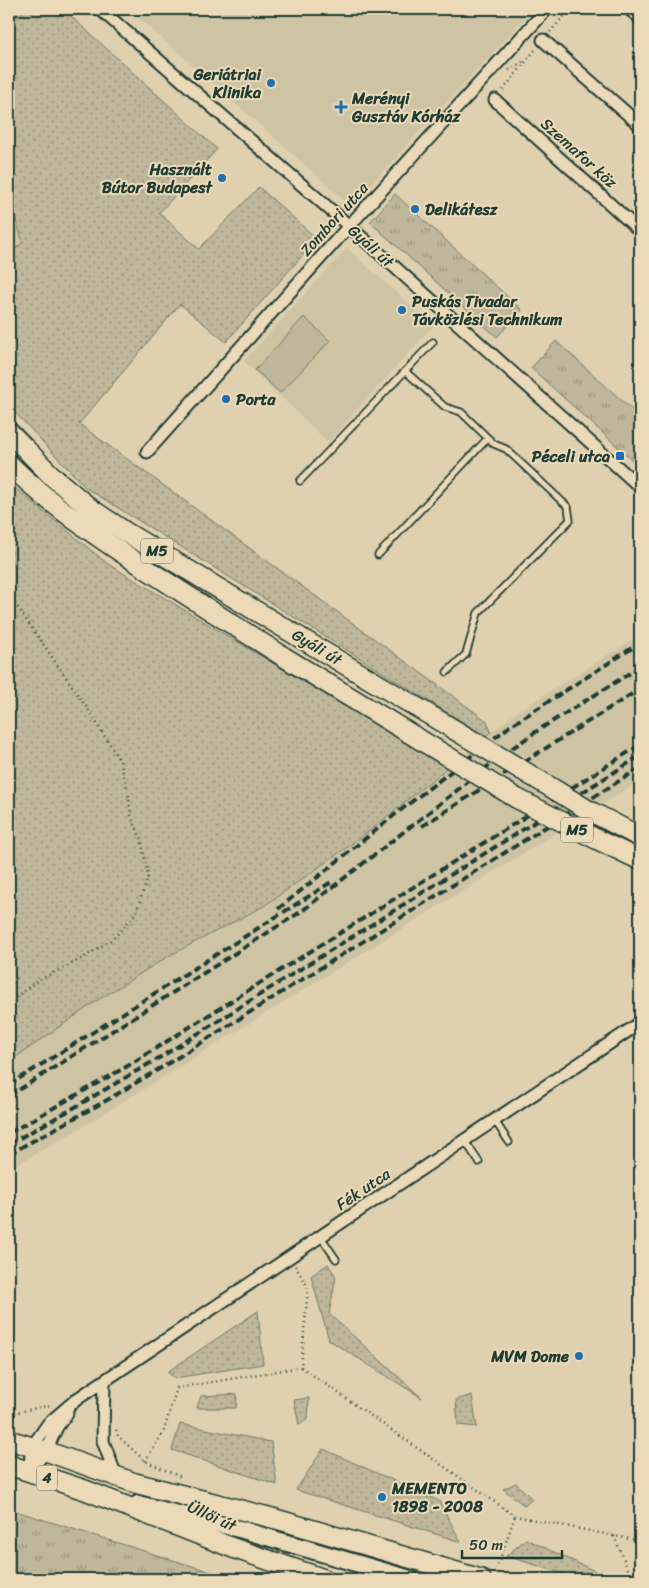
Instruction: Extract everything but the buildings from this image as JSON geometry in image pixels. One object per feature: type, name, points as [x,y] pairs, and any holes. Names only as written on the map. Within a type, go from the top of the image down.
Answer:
[{"type":"main road","name":"Gyáli út","points":[[9,432],[53,478],[91,509],[127,533],[588,810],[640,836]]},
{"type":"main road","name":"Gyáli út","points":[[9,464],[30,485],[95,535],[197,602],[516,798],[640,860]]},
{"type":"main road","name":"Üllői út","points":[[9,1440],[135,1483],[243,1530]]},
{"type":"main road","name":"Üllői út","points":[[9,1465],[85,1490],[243,1530]]},
{"type":"main road","points":[[135,1483],[276,1519],[482,1579]]},
{"type":"main road","points":[[85,1490],[233,1548],[324,1579]]},
{"type":"main road","points":[[243,1530],[410,1579]]},
{"type":"street","name":"Gyáli út","points":[[100,9],[349,226],[640,487]]},
{"type":"street","name":"Zombori utca","points":[[147,452],[349,226],[547,9]]},
{"type":"street","points":[[630,9],[640,18]]},
{"type":"street","points":[[543,40],[640,125]]},
{"type":"street","name":"Szemafor köz","points":[[495,100],[640,231]]},
{"type":"street","name":"Fék utca","points":[[29,1472],[39,1449],[77,1399],[640,1023]]},
{"type":"street","points":[[104,1381],[103,1441],[116,1476]]},
{"type":"lane","points":[[300,481],[433,342]]},
{"type":"lane","points":[[405,371],[445,407],[461,412],[494,444],[506,449],[568,507],[570,520],[478,613],[466,654],[447,672]]},
{"type":"lane","points":[[378,555],[488,438]]},
{"type":"lane","points":[[495,1121],[509,1142]]},
{"type":"lane","points":[[465,1141],[479,1162]]},
{"type":"lane","points":[[321,1237],[336,1259]]},
{"type":"path","points":[[495,100],[570,9]]},
{"type":"path","points":[[9,594],[88,709],[120,761],[128,791],[131,816],[140,838],[148,877],[136,913],[113,939],[81,959],[36,981],[9,1002]]},
{"type":"path","points":[[290,1257],[308,1287],[301,1368]]},
{"type":"path","points":[[114,1428],[118,1436],[145,1461],[162,1433],[177,1388],[301,1368],[515,1516],[640,1541]]},
{"type":"path","points":[[9,1414],[77,1399]]},
{"type":"path","points":[[498,1565],[515,1516]]},
{"type":"path","points":[[614,1536],[632,1579]]},
{"type":"shaded area","name":"Merényi Gusztáv Kórház","points":[[129,9],[533,9],[351,206]]},
{"type":"shaded area","points":[[9,199],[23,242],[9,254]]},
{"type":"shaded area","points":[[347,248],[433,326],[328,442],[244,361]]},
{"type":"shaded area","points":[[640,635],[640,781],[76,1131],[9,1169],[9,1062],[98,1000],[167,957],[264,906],[363,836],[518,711]]},
{"type":"green space","points":[[9,9],[63,9],[217,149],[159,213],[199,249],[259,187],[317,239],[226,342],[180,304],[79,424],[487,721],[491,732],[485,736],[86,488],[9,406],[9,254],[23,242],[9,199]]},
{"type":"green space","points":[[395,194],[522,310],[497,337],[370,222]]},
{"type":"green space","points":[[304,317],[330,341],[280,393],[255,370]]},
{"type":"green space","points":[[556,341],[640,417],[640,467],[531,368]]},
{"type":"green space","points":[[9,483],[108,564],[447,768],[363,836],[264,906],[167,957],[98,1000],[9,1062]]},
{"type":"green space","points":[[328,1264],[336,1277],[329,1314],[422,1398],[329,1340],[311,1276]]},
{"type":"green space","points":[[258,1311],[263,1364],[175,1378],[167,1372]]},
{"type":"green space","points":[[237,1394],[236,1408],[197,1408],[201,1396]]},
{"type":"green space","points":[[472,1395],[477,1427],[458,1425],[456,1400]]},
{"type":"green space","points":[[309,1398],[308,1419],[299,1425],[294,1400]]},
{"type":"green space","points":[[180,1424],[271,1442],[277,1485],[172,1450]]},
{"type":"green space","points":[[323,1449],[439,1501],[461,1542],[296,1490]]},
{"type":"green space","points":[[516,1483],[532,1499],[525,1506],[503,1489]]},
{"type":"green space","points":[[9,1509],[234,1579],[9,1579]]},
{"type":"green space","points":[[526,1539],[599,1573],[602,1579],[581,1579],[506,1556]]},
{"type":"railway","points":[[278,909],[397,813],[510,726],[640,643]]},
{"type":"railway","points":[[9,1096],[302,911],[505,753],[640,667]]},
{"type":"railway","points":[[422,826],[640,689]]},
{"type":"railway","points":[[9,1133],[126,1067],[640,745]]},
{"type":"railway","points":[[9,1144],[159,1058],[640,756]]},
{"type":"railway","points":[[9,1154],[109,1099],[164,1066],[640,768]]},
{"type":"railway","points":[[9,1085],[333,881]]},
{"type":"place","name":"Geriátriai Klinika","points":[[271,83]]},
{"type":"place","name":"Merényi Gusztáv Kórház","points":[[341,107]]},
{"type":"place","name":"Használt Bútor Budapest","points":[[222,178]]},
{"type":"place","name":"Delikátesz","points":[[415,209]]},
{"type":"place","name":"Puskás Tivadar Távközlési Technikum","points":[[402,310]]},
{"type":"place","name":"Porta","points":[[226,399]]},
{"type":"place","name":"Péceli utca","points":[[620,456]]},
{"type":"place","name":"MVM Dome","points":[[579,1356]]},
{"type":"place","name":"MEMENTO 1898 - 2008","points":[[382,1497]]}]
